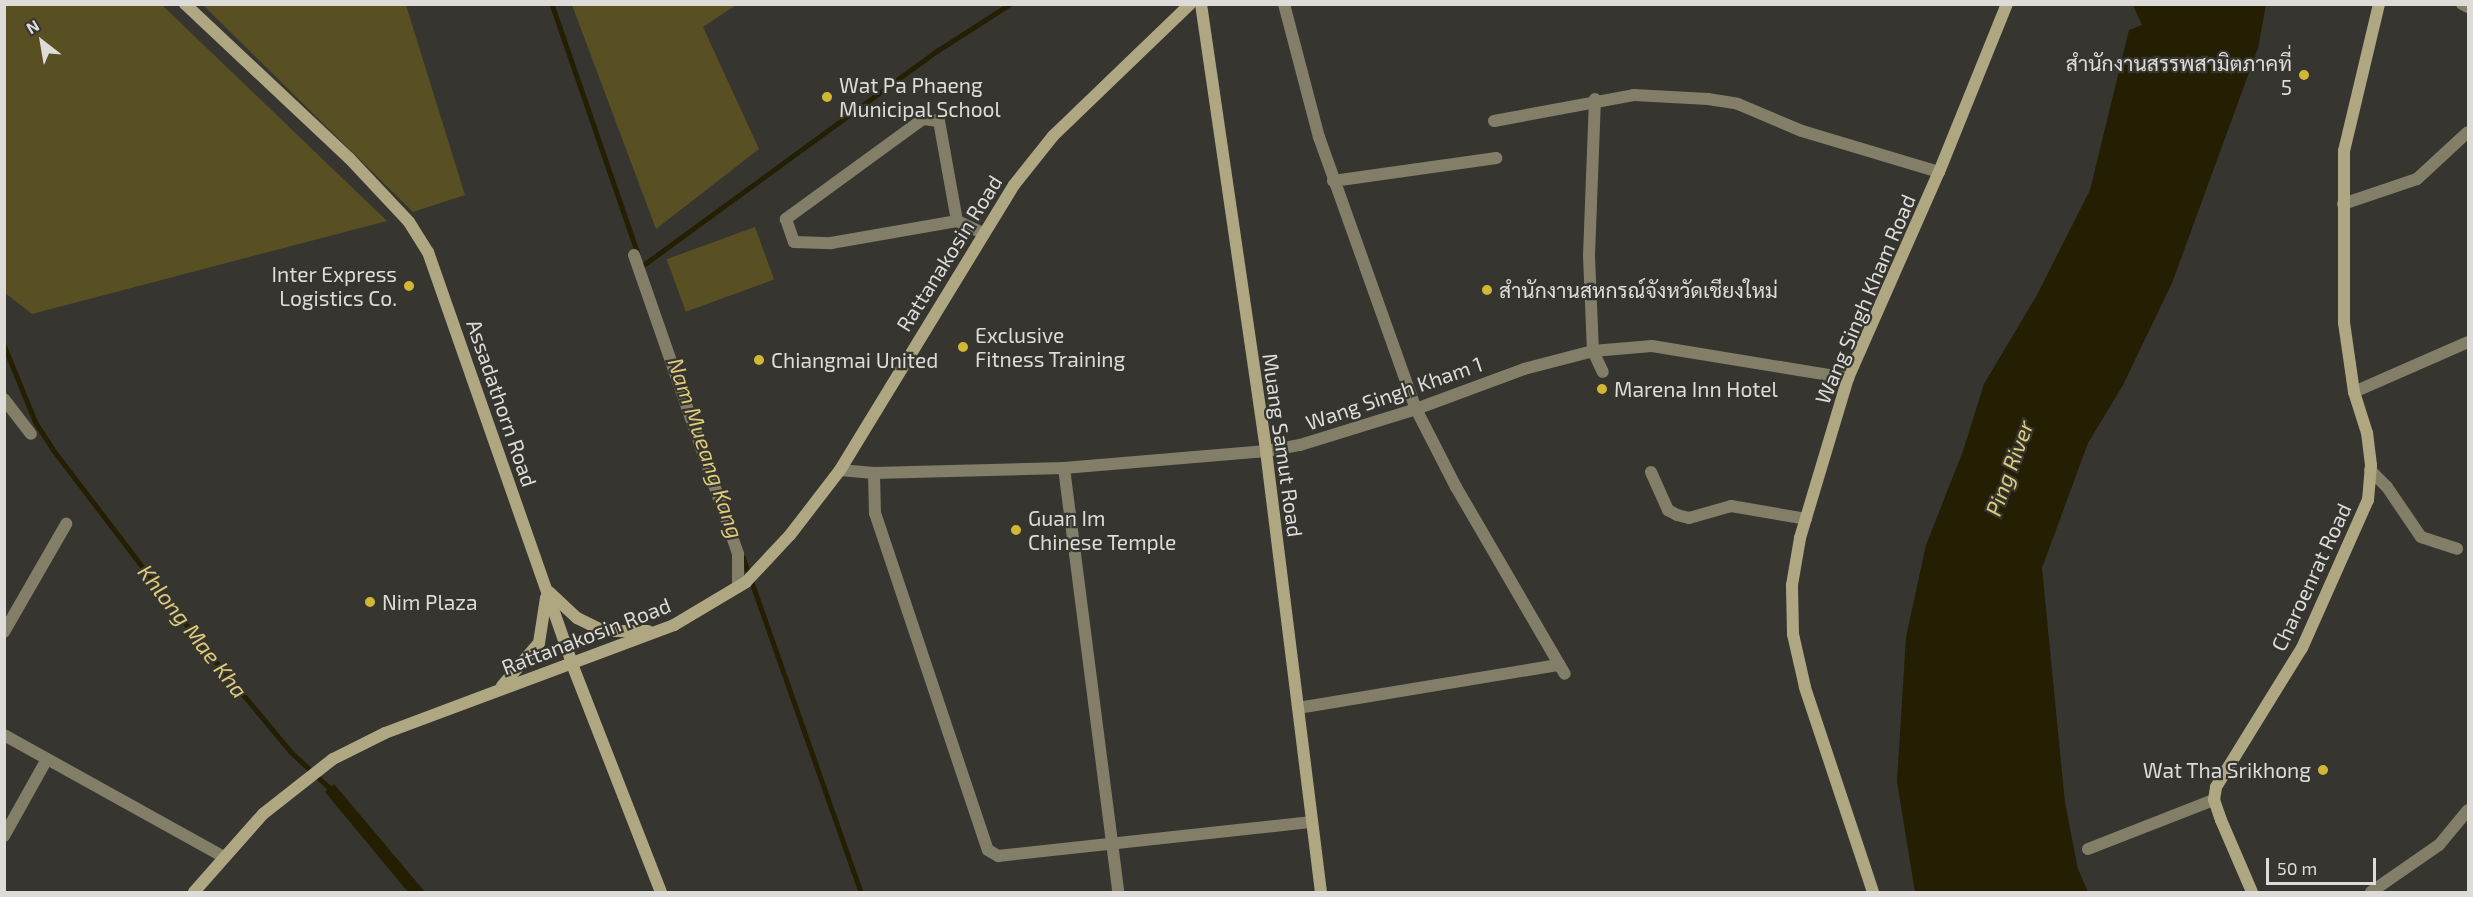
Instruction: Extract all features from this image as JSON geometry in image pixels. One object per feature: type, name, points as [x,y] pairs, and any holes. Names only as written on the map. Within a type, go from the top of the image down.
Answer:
[{"type":"street","name":"Assadathorn Road","points":[[185,4],[349,158],[418,235],[435,271],[572,664],[661,892]]},
{"type":"street","name":"Rattanakosin Road","points":[[224,857],[262,814],[324,765],[385,733],[667,628],[742,585],[786,539],[840,470],[983,233],[1053,136],[1190,4]]},
{"type":"street","name":"Muang Samut Road","points":[[1202,4],[1266,451],[1321,892]]},
{"type":"street","points":[[1284,4],[1333,181],[1416,409],[1456,487],[1562,669],[1298,708]]},
{"type":"street","name":"Wang Singh Kham Road","points":[[1872,892],[1819,735],[1793,633],[1792,585],[1806,519],[1848,378],[1939,172],[2007,4]]},
{"type":"street","name":"Charoenrat Road","points":[[2214,800],[2222,773],[2285,677],[2326,600],[2363,516],[2370,471],[2367,433],[2354,392],[2344,323],[2344,151],[2379,4]]},
{"type":"street","points":[[2462,4],[2469,7]]},
{"type":"street","points":[[1494,121],[1595,99],[1634,95],[1738,104],[1802,131],[1939,172]]},
{"type":"street","points":[[1595,99],[1589,256],[1593,351],[1603,372]]},
{"type":"street","points":[[957,221],[939,121],[923,119],[786,219],[794,242],[831,243],[957,221],[983,233]]},
{"type":"street","points":[[2343,204],[2407,185],[2469,132]]},
{"type":"street","points":[[1333,181],[1496,158]]},
{"type":"street","points":[[634,255],[738,554],[742,585]]},
{"type":"street","points":[[2354,392],[2469,342]]},
{"type":"street","name":"Wang Singh Kham 1","points":[[840,470],[874,473],[1064,468],[1266,451],[1300,445],[1416,409],[1524,369],[1593,351],[1652,346],[1848,378]]},
{"type":"street","points":[[4,399],[31,434]]},
{"type":"street","points":[[1064,468],[1118,892]]},
{"type":"street","points":[[2370,471],[2387,487],[2421,537],[2457,549]]},
{"type":"street","points":[[1651,472],[1668,510],[1677,515],[1689,518],[1731,506],[1806,519]]},
{"type":"street","points":[[874,473],[875,513],[988,850],[998,856],[1312,822]]},
{"type":"street","points":[[4,632],[66,524]]},
{"type":"street","points":[[546,588],[577,618],[604,631],[667,628]]},
{"type":"street","points":[[494,692],[514,676],[539,643],[546,588]]},
{"type":"street","points":[[4,735],[224,857],[194,892]]},
{"type":"street","points":[[4,836],[47,759]]},
{"type":"street","points":[[2088,849],[2214,800],[2252,892]]},
{"type":"street","points":[[2371,892],[2439,845],[2469,810]]},
{"type":"shaded area","points":[[4,5],[162,5],[387,221],[32,314],[5,293]]},
{"type":"shaded area","points":[[203,5],[406,5],[465,195],[413,212]]},
{"type":"shaded area","points":[[572,5],[736,5],[703,27],[759,149],[656,229]]},
{"type":"shaded area","points":[[755,227],[774,280],[686,312],[667,259]]},
{"type":"water","name":"Ping River","points":[[2133,5],[2266,5],[2258,48],[2172,283],[2123,385],[2088,443],[2042,568],[2065,803],[2078,869],[2088,892],[1915,892],[1897,782],[1906,637],[1926,545],[1963,451],[1984,384],[2037,295],[2090,190],[2129,30],[2142,25]]},
{"type":"water","points":[[334,784],[425,892],[408,892],[325,792]]},
{"type":"waterway","name":"Nam Mueang Kang","points":[[552,4],[638,254]]},
{"type":"waterway","points":[[642,266],[937,51],[1010,4]]},
{"type":"waterway","name":"Khlong Mae Kha","points":[[4,345],[36,423],[52,448],[202,645],[291,752],[333,791]]},
{"type":"waterway","name":"Nam Mueang Kang","points":[[742,554],[861,892]]},
{"type":"place","name":"สำนักงานสรรพสามิตภาคที่ 5","points":[[2304,75]]},
{"type":"place","name":"Wat Pa Phaeng Municipal School","points":[[827,97]]},
{"type":"place","name":"Inter Express Logistics Co.","points":[[409,286]]},
{"type":"place","name":"สำนักงานสหกรณ์จังหวัดเชียงใหม่","points":[[1487,290]]},
{"type":"place","name":"Exclusive Fitness Training","points":[[963,347]]},
{"type":"place","name":"Chiangmai United","points":[[759,360]]},
{"type":"place","name":"Marena Inn Hotel","points":[[1602,389]]},
{"type":"place","name":"Guan Im Chinese Temple","points":[[1016,530]]},
{"type":"place","name":"Nim Plaza","points":[[370,602]]},
{"type":"place","name":"Wat Tha Srikhong","points":[[2323,770]]}]
